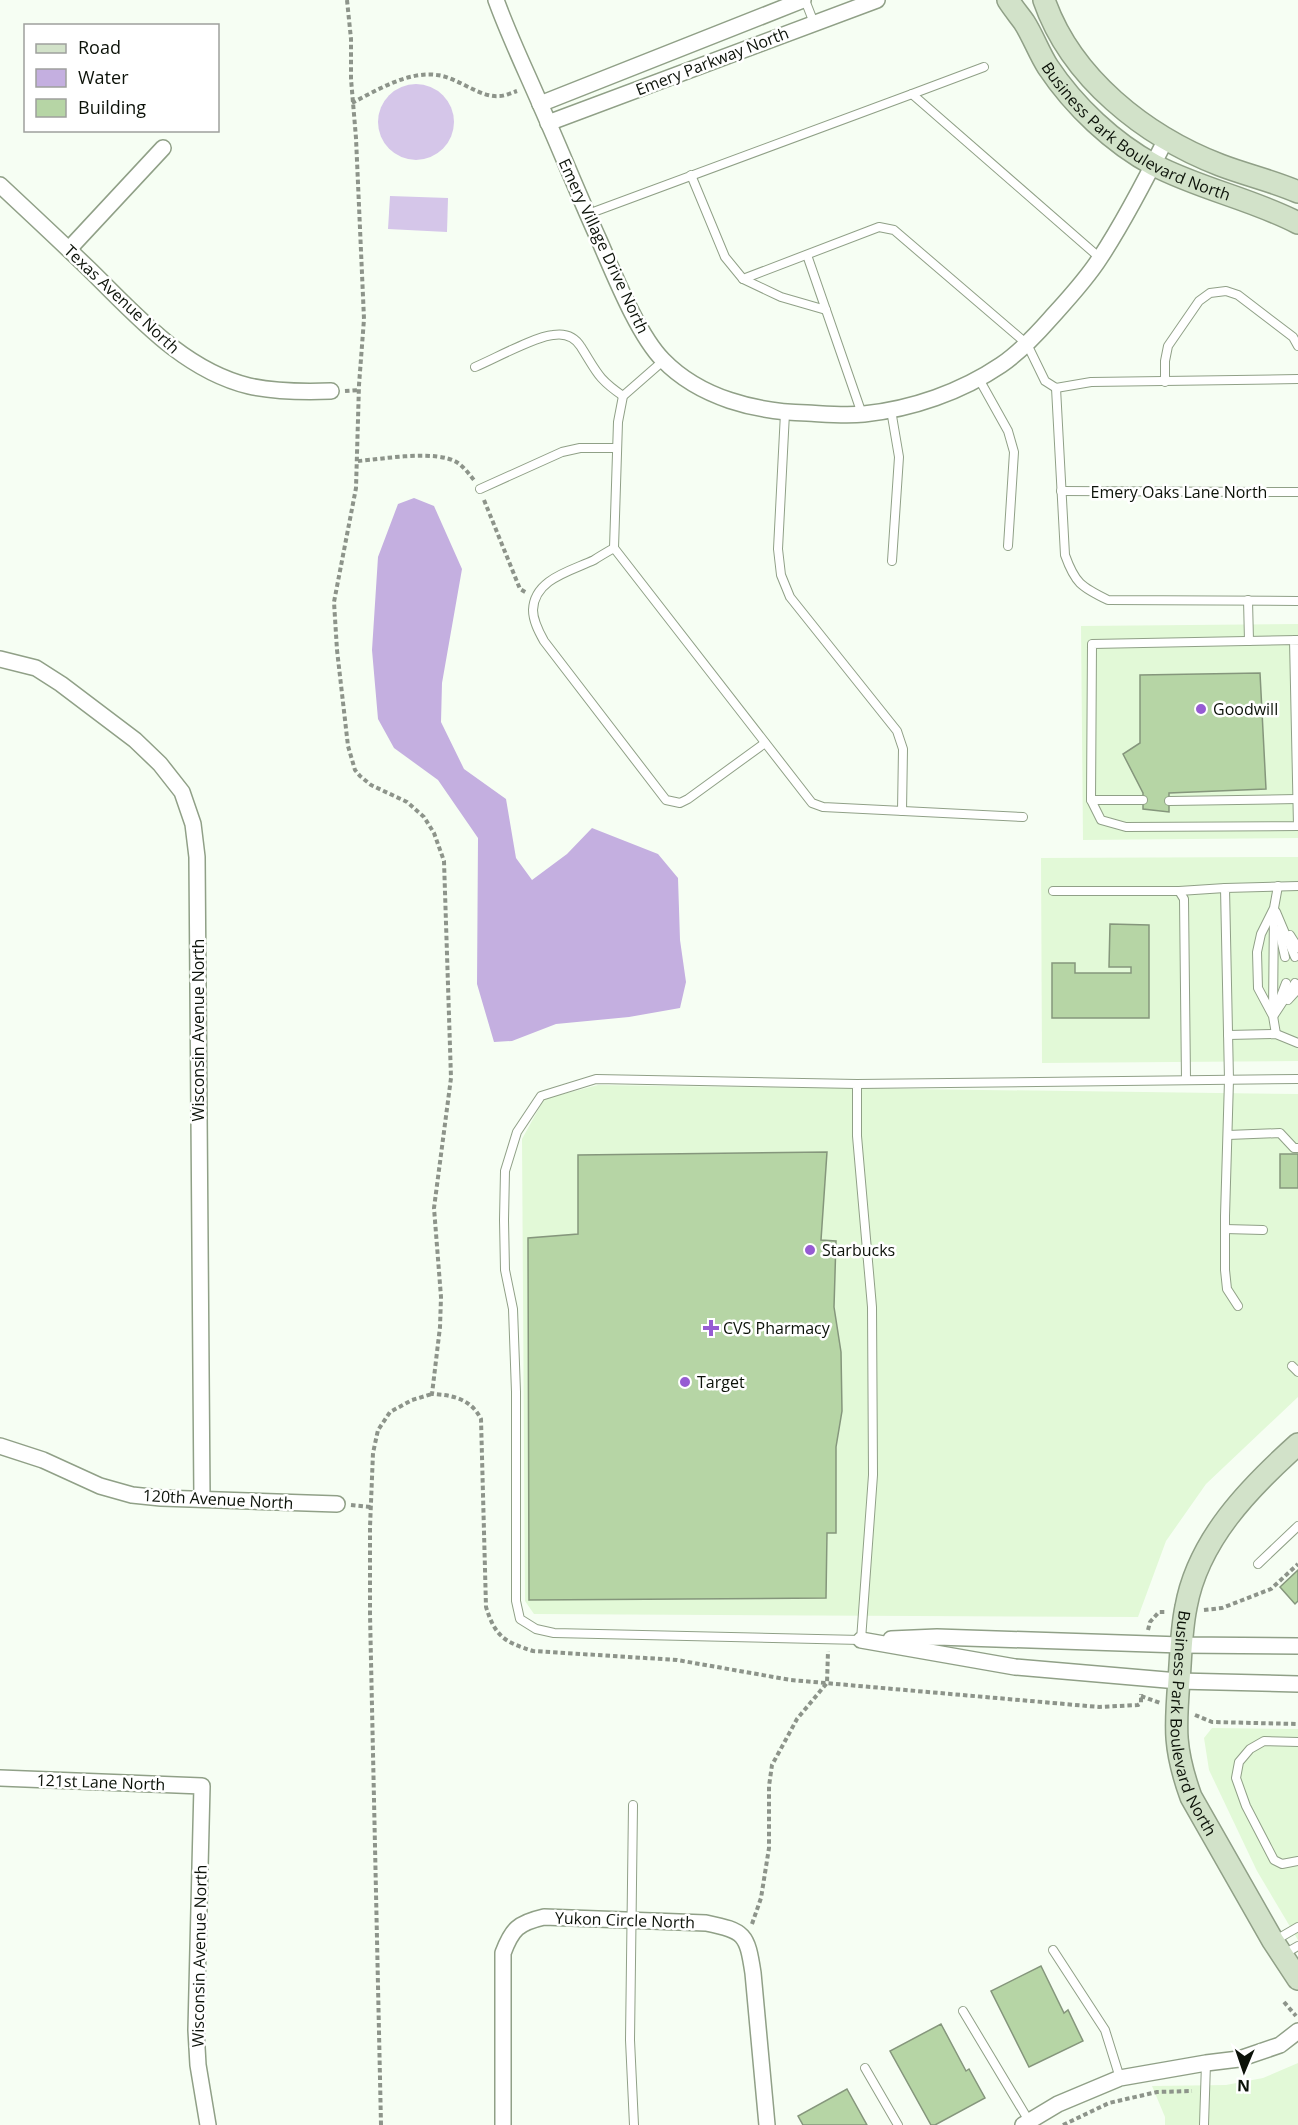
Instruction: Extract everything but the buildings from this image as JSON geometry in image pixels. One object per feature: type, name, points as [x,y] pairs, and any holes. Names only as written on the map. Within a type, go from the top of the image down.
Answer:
[{"type":"street","name":"Emery Village Drive North","points":[[496,0],[588,214],[649,342],[663,361],[688,380],[717,395],[750,407],[785,412],[862,414],[891,410],[934,399],[979,379],[1003,364],[1027,345],[1083,282],[1100,258],[1166,139]]},
{"type":"street","name":"Emery Parkway North","points":[[540,104],[804,0]]},
{"type":"street","name":"Emery Parkway North","points":[[548,123],[877,0]]},
{"type":"street","name":"Business Park Boulevard North","points":[[1008,0],[1024,23],[1048,67],[1077,104],[1116,140],[1153,165],[1208,189],[1272,209],[1298,222]]},
{"type":"street","name":"Business Park Boulevard North","points":[[1044,0],[1052,22],[1077,62],[1112,98],[1145,127],[1182,149],[1221,166],[1298,192]]},
{"type":"street","points":[[69,249],[163,148]]},
{"type":"street","name":"Texas Avenue North","points":[[0,185],[151,330],[182,356],[219,375],[248,385],[296,392],[331,391]]},
{"type":"street","name":"Wisconsin Avenue North","points":[[0,659],[36,669],[61,684],[135,740],[160,764],[182,792],[193,824],[197,857],[202,1499]]},
{"type":"street","name":"Business Park Boulevard North","points":[[1298,1444],[1269,1470],[1230,1514],[1211,1540],[1195,1575],[1186,1605],[1175,1728],[1177,1751],[1191,1797],[1285,1948],[1298,1979]]},
{"type":"street","name":"120th Avenue North","points":[[0,1446],[43,1460],[100,1486],[132,1495],[337,1504]]},
{"type":"street","points":[[861,1640],[937,1638],[1298,1646]]},
{"type":"street","points":[[861,1640],[1015,1666],[1179,1681],[1298,1684]]},
{"type":"street","name":"121st Lane North","points":[[0,1778],[202,1786]]},
{"type":"street","name":"Wisconsin Avenue North","points":[[202,1786],[196,2030],[198,2065],[208,2125]]},
{"type":"street","name":"Yukon Circle North","points":[[504,2125],[503,1953],[510,1935],[527,1921],[544,1917],[706,1923],[731,1928],[745,1938]]},
{"type":"street","points":[[745,1938],[753,1973],[767,2125]]},
{"type":"street","points":[[1026,2123],[1058,2104],[1120,2078],[1206,2062],[1239,2059],[1280,2045],[1298,2031]]},
{"type":"lane","points":[[804,0],[814,23]]},
{"type":"lane","points":[[588,214],[984,67]]},
{"type":"lane","points":[[912,94],[1100,258]]},
{"type":"lane","points":[[691,175],[725,257],[743,279],[781,297],[826,310]]},
{"type":"lane","points":[[743,279],[879,227],[894,230],[1027,345],[1045,381],[1056,387],[1092,382],[1298,380]]},
{"type":"lane","points":[[807,255],[862,414]]},
{"type":"lane","points":[[1165,382],[1168,346],[1199,301],[1210,293],[1226,291],[1238,296],[1293,337],[1298,346]]},
{"type":"lane","points":[[475,367],[545,336],[565,335],[574,339],[581,346],[600,378],[623,396]]},
{"type":"lane","points":[[663,361],[623,396],[618,422],[614,548],[812,803],[823,807],[1023,817]]},
{"type":"lane","points":[[979,379],[1008,431],[1014,453],[1008,546]]},
{"type":"lane","points":[[1056,387],[1065,555],[1072,576],[1087,590],[1108,600],[1298,601]]},
{"type":"lane","points":[[891,410],[899,457],[892,561]]},
{"type":"lane","points":[[785,412],[778,549],[781,575],[790,597],[897,731],[903,749],[902,811]]},
{"type":"lane","points":[[480,489],[562,452],[580,448],[617,448]]},
{"type":"lane","name":"Emery Oaks Lane North","points":[[1061,491],[1298,492]]},
{"type":"lane","points":[[614,548],[553,578],[541,589],[536,598],[534,617],[544,641],[666,800],[680,804],[765,743]]},
{"type":"lane","points":[[1248,600],[1249,641]]},
{"type":"lane","points":[[1296,640],[1298,826],[1126,827],[1101,820],[1091,800],[1092,644],[1249,641],[1296,640]]},
{"type":"lane","points":[[1169,801],[1297,799]]},
{"type":"lane","points":[[1091,800],[1143,800]]},
{"type":"lane","points":[[1276,1034],[1273,1016],[1274,908],[1278,886]]},
{"type":"lane","points":[[1053,891],[1179,891],[1298,886]]},
{"type":"lane","points":[[1225,888],[1229,1080],[1225,1229],[1227,1289],[1238,1306]]},
{"type":"lane","points":[[1179,891],[1184,898],[1186,1080]]},
{"type":"lane","points":[[1274,908],[1296,952]]},
{"type":"lane","points":[[1274,908],[1285,957]]},
{"type":"lane","points":[[1273,1016],[1258,988],[1257,952],[1261,934],[1274,908]]},
{"type":"lane","points":[[1273,1016],[1286,983]]},
{"type":"lane","points":[[1273,1016],[1296,986]]},
{"type":"lane","points":[[1228,1035],[1276,1034],[1298,1043]]},
{"type":"lane","points":[[857,1084],[857,1136],[872,1307],[873,1475],[861,1640],[555,1633],[536,1629],[520,1619],[516,1601],[516,1392],[513,1309],[505,1270],[505,1171],[517,1132],[541,1096],[596,1079],[857,1084],[1298,1079]]},
{"type":"lane","points":[[1227,1135],[1280,1133],[1294,1148],[1298,1148]]},
{"type":"lane","points":[[1225,1229],[1263,1230]]},
{"type":"lane","points":[[1258,1564],[1298,1526]]},
{"type":"lane","points":[[1298,1742],[1264,1741],[1250,1749],[1239,1762],[1236,1778],[1246,1806],[1274,1860],[1282,1864],[1298,1861]]},
{"type":"lane","points":[[633,1805],[630,2040],[634,2125]]},
{"type":"lane","points":[[1285,1948],[1298,1927]]},
{"type":"lane","points":[[1053,1950],[1105,2030],[1120,2078]]},
{"type":"lane","points":[[963,2011],[1026,2123]]},
{"type":"lane","points":[[1204,2125],[1206,2062]]},
{"type":"lane","points":[[865,2068],[898,2125]]},
{"type":"path","points":[[347,0],[351,39],[352,103],[356,138],[364,320],[359,390],[358,461],[352,519],[334,602],[348,746],[355,770],[371,784],[407,802],[424,817],[434,833],[444,861],[451,1078],[434,1208],[441,1297],[432,1394]]},
{"type":"path","points":[[352,103],[380,89],[422,75],[438,75],[492,96],[501,96],[532,86]]},
{"type":"path","points":[[358,461],[432,455],[458,462],[480,489],[520,589],[536,598]]},
{"type":"path","points":[[381,2125],[370,1527],[373,1453],[378,1430],[390,1412],[412,1400],[432,1394],[452,1395],[476,1408],[481,1419],[486,1607],[499,1636],[512,1645],[533,1651],[677,1660],[790,1680],[1099,1707],[1138,1705],[1141,1703],[1140,1696]]},
{"type":"path","points":[[1222,1608],[1271,1589],[1298,1564]]},
{"type":"path","points":[[745,1938],[761,1898],[766,1873],[769,1848],[769,1786],[772,1765],[797,1719],[826,1683],[829,1639]]},
{"type":"path","points":[[1212,1722],[1298,1724]]},
{"type":"path","points":[[1284,2002],[1298,2018]]},
{"type":"path","points":[[1063,2125],[1108,2103],[1157,2092],[1205,2091]]},
{"type":"shaded area","points":[[409,84],[423,84],[437,90],[448,101],[452,107],[454,122],[452,137],[443,149],[431,158],[409,160],[395,154],[384,143],[378,129],[378,115],[384,101],[395,90]]},
{"type":"shaded area","points":[[390,196],[448,198],[447,232],[388,229]]},
{"type":"shaded area","points":[[1298,624],[1298,838],[1083,840],[1081,626]]},
{"type":"shaded area","points":[[1298,857],[1298,1061],[1042,1063],[1041,858]]},
{"type":"shaded area","points":[[598,1085],[1298,1094],[1298,1397],[1206,1484],[1166,1541],[1138,1617],[534,1614],[525,1601],[522,1139],[544,1099]]},
{"type":"shaded area","points":[[1212,1728],[1298,1729],[1298,1940],[1257,1871],[1209,1770],[1204,1738]]},
{"type":"shaded area","points":[[1298,2063],[1298,2125],[1165,2125],[1165,2117],[1152,2086],[1226,2085],[1263,2078]]},
{"type":"water","points":[[414,498],[434,506],[462,569],[442,683],[441,722],[464,769],[506,799],[516,858],[532,880],[567,854],[592,828],[658,854],[678,878],[680,940],[686,982],[680,1008],[629,1017],[556,1024],[512,1041],[494,1042],[477,984],[478,838],[438,780],[394,748],[378,719],[372,650],[378,557],[398,504]]},
{"type":"place","name":"Goodwill","points":[[1201,709]]},
{"type":"place","name":"Starbucks","points":[[810,1250]]},
{"type":"place","name":"CVS Pharmacy","points":[[711,1328]]},
{"type":"place","name":"Target","points":[[685,1382]]}]
